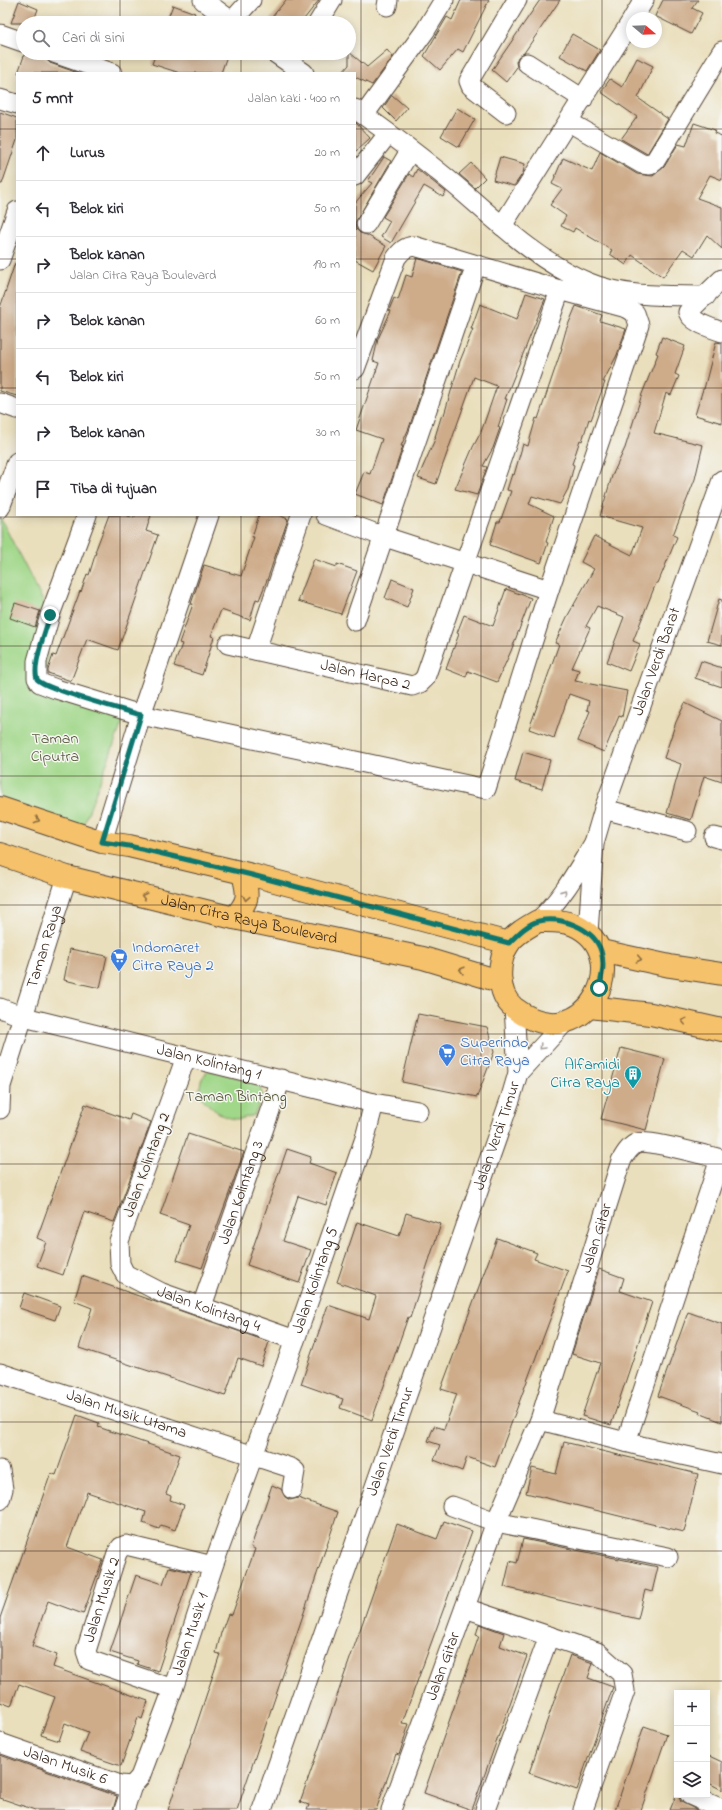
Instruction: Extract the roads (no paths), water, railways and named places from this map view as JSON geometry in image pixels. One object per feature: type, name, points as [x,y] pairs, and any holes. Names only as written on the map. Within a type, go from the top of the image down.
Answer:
[{"type":"main road","points":[[0,808],[102,842],[129,846],[244,874],[509,943]]},
{"type":"main road","name":"Jalan Citra Raya Boulevard","points":[[0,854],[67,877],[234,918],[423,958],[499,980]]},
{"type":"main road","points":[[234,918],[244,907],[247,899],[248,891],[244,874]]},
{"type":"main road","points":[[538,921],[556,921],[574,924],[588,933],[601,951],[603,970],[599,988],[590,1007],[578,1017],[565,1022],[545,1022],[514,1007],[504,994],[499,980],[503,960],[509,943],[521,931],[538,921]]},
{"type":"main road","points":[[601,951],[670,966],[722,974]]},
{"type":"main road","points":[[590,1007],[651,1014],[722,1030]]},
{"type":"street","points":[[203,0],[225,16]]},
{"type":"street","points":[[238,16],[250,0]]},
{"type":"street","points":[[322,16],[332,0]]},
{"type":"street","points":[[444,0],[425,31],[360,112],[454,184],[541,258],[587,282],[616,290],[651,295],[706,296]]},
{"type":"street","points":[[506,113],[471,86],[470,81],[517,0]]},
{"type":"street","points":[[636,12],[644,0]]},
{"type":"street","points":[[502,226],[569,122],[626,29]]},
{"type":"street","points":[[0,34],[16,40]]},
{"type":"street","points":[[569,122],[642,164],[650,165],[655,161],[722,51]]},
{"type":"street","points":[[74,60],[109,72]]},
{"type":"street","points":[[527,63],[583,99]]},
{"type":"street","points":[[0,99],[16,104]]},
{"type":"street","points":[[356,175],[388,134]]},
{"type":"street","points":[[366,224],[410,150]]},
{"type":"street","points":[[0,260],[16,213]]},
{"type":"street","points":[[87,516],[50,615],[37,661],[37,678],[40,683],[141,715],[486,789],[549,590],[639,325],[635,313],[627,308],[560,290],[414,246],[407,247],[400,252],[356,366]]},
{"type":"street","points":[[355,621],[382,536],[476,265]]},
{"type":"street","points":[[722,279],[688,312],[690,317],[722,332]]},
{"type":"street","name":"Jalan Harpa 2","points":[[228,644],[412,686],[420,683],[425,678],[560,290]]},
{"type":"street","points":[[0,403],[16,409]]},
{"type":"street","points":[[0,508],[16,465]]},
{"type":"street","name":"Jalan Verdi Barat","points":[[588,933],[594,843],[604,809],[722,480]]},
{"type":"street","points":[[102,842],[141,715],[209,516]]},
{"type":"street","points":[[256,650],[301,516]]},
{"type":"street","points":[[329,516],[464,564],[549,590]]},
{"type":"street","points":[[604,809],[687,831]]},
{"type":"street","name":"Jalan Verdi Barat","points":[[538,921],[551,909],[565,890],[594,843]]},
{"type":"street","name":"Taman Raya","points":[[0,1110],[0,1086],[24,1017],[67,877]]},
{"type":"street","name":"Jalan Verdi Timur","points":[[262,1810],[518,1073],[514,1007]]},
{"type":"street","name":"Jalan Kolintang 1","points":[[0,1008],[24,1017],[186,1057],[281,1079],[374,1103],[418,1111]]},
{"type":"street","name":"Jalan Verdi Timur","points":[[518,1073],[565,1022]]},
{"type":"street","name":"Jalan Kolintang 2","points":[[125,1274],[120,1264],[119,1241],[186,1057]]},
{"type":"street","name":"Jalan Kolintang 3","points":[[202,1306],[281,1079]]},
{"type":"street","name":"Jalan Kolintang 5","points":[[253,1456],[365,1138],[374,1103]]},
{"type":"street","name":"Jalan Gitar","points":[[391,1810],[496,1522],[540,1420],[616,1174],[628,1149],[638,1143],[655,1144],[721,1159],[626,1442]]},
{"type":"street","name":"Jalan Kolintang 4","points":[[125,1274],[162,1293],[295,1340]]},
{"type":"street","name":"Jalan Musik Utama","points":[[0,1373],[291,1468],[295,1471],[292,1489]]},
{"type":"street","points":[[540,1420],[722,1464]]},
{"type":"street","name":"Jalan Musik 1","points":[[124,1810],[132,1786],[140,1777],[173,1689],[213,1566],[253,1456]]},
{"type":"street","points":[[0,1470],[3,1489],[0,1500]]},
{"type":"street","points":[[452,1506],[496,1522],[668,1557]]},
{"type":"street","name":"Jalan Musik 2","points":[[173,1689],[89,1660],[86,1656],[86,1651],[117,1553],[121,1547],[126,1545],[213,1566]]},
{"type":"street","points":[[465,1608],[597,1652],[622,1674],[625,1691],[583,1810]]},
{"type":"street","points":[[485,1810],[549,1636]]},
{"type":"street","name":"Jalan Musik 6","points":[[0,1743],[120,1784],[132,1786]]},
{"type":"street","points":[[697,1798],[722,1809]]},
{"type":"place","name":"Indomaret Citra Raya 2","points":[[119,972]]},
{"type":"place","name":"Superindo Citra Raya","points":[[447,1067]]},
{"type":"place","name":"Alfamidi Citra Raya","points":[[633,1089]]},
{"type":"park label","name":"Taman Ciputra","points":[[55,748]]},
{"type":"park label","name":"Taman Bintang","points":[[236,1097]]}]
